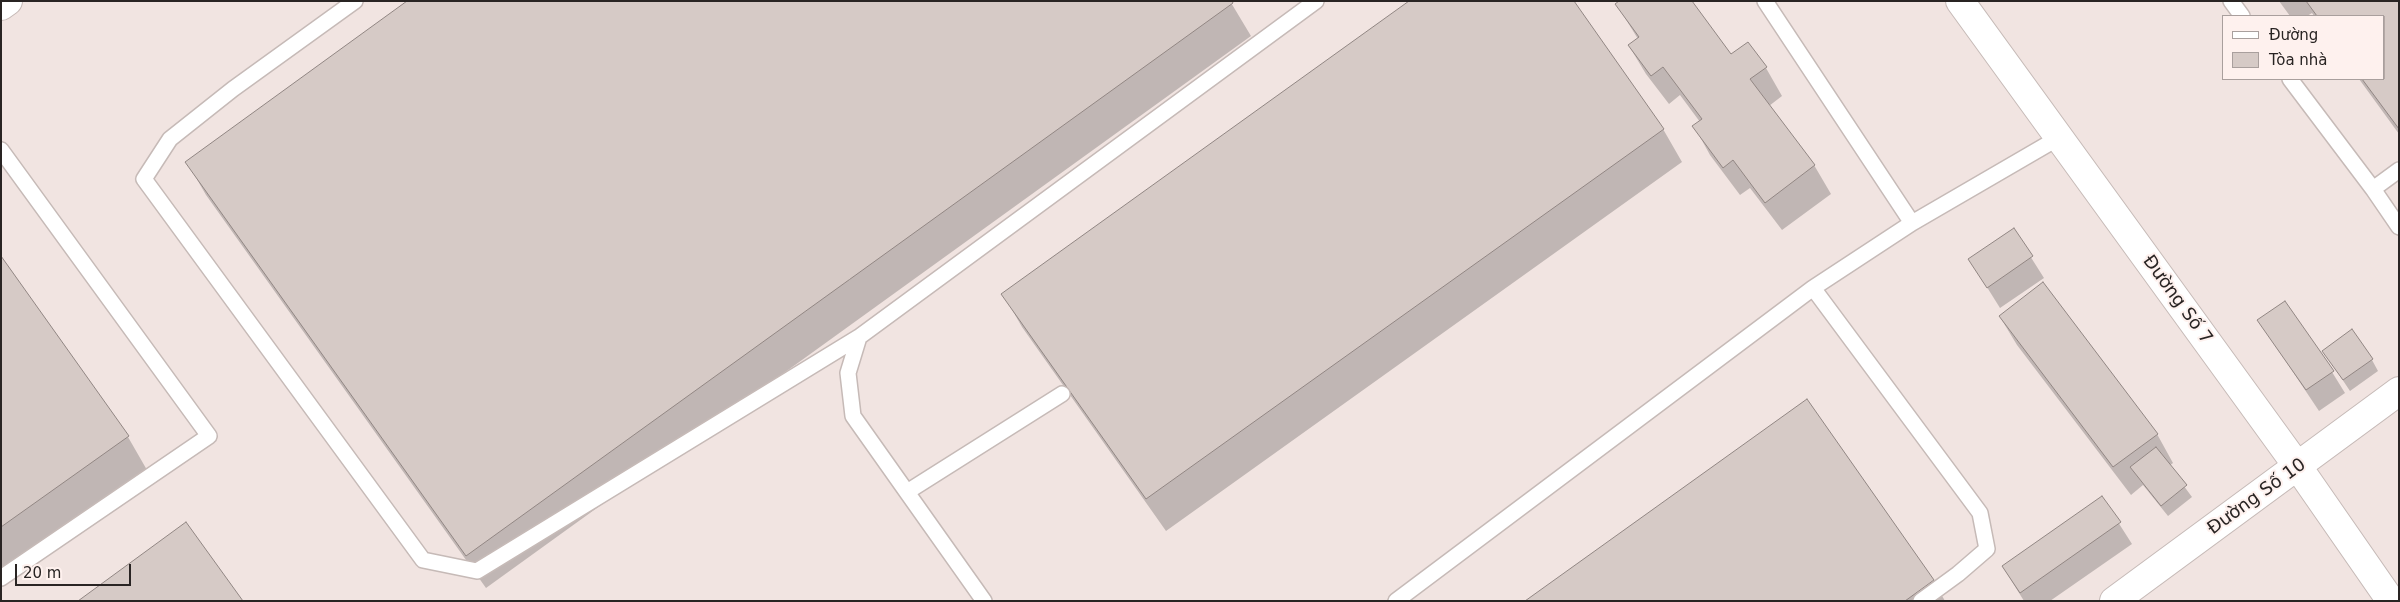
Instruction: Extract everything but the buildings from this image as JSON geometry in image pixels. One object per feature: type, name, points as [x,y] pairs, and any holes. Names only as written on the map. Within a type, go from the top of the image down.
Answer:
[{"type":"street","points":[[1,6],[8,1]]},
{"type":"street","name":"Đường Số 7","points":[[1960,1],[2298,467],[2391,601]]},
{"type":"street","name":"Đường Số 10","points":[[2114,601],[2399,391]]},
{"type":"lane","points":[[354,1],[233,89],[170,139],[144,179],[405,532],[423,560],[477,570],[859,337],[1316,1]]},
{"type":"lane","points":[[1765,1],[1912,224]]},
{"type":"lane","points":[[2231,1],[2241,15]]},
{"type":"lane","points":[[2291,80],[2373,189],[2399,227]]},
{"type":"lane","points":[[1396,601],[1813,288],[1912,224],[2060,137]]},
{"type":"lane","points":[[1,150],[209,436],[1,578]]},
{"type":"lane","points":[[2373,189],[2399,170]]},
{"type":"lane","points":[[1813,288],[1980,513],[1987,548],[1958,574],[1921,601]]},
{"type":"lane","points":[[859,337],[848,373],[853,416],[984,601]]},
{"type":"lane","points":[[907,492],[1062,394]]}]
